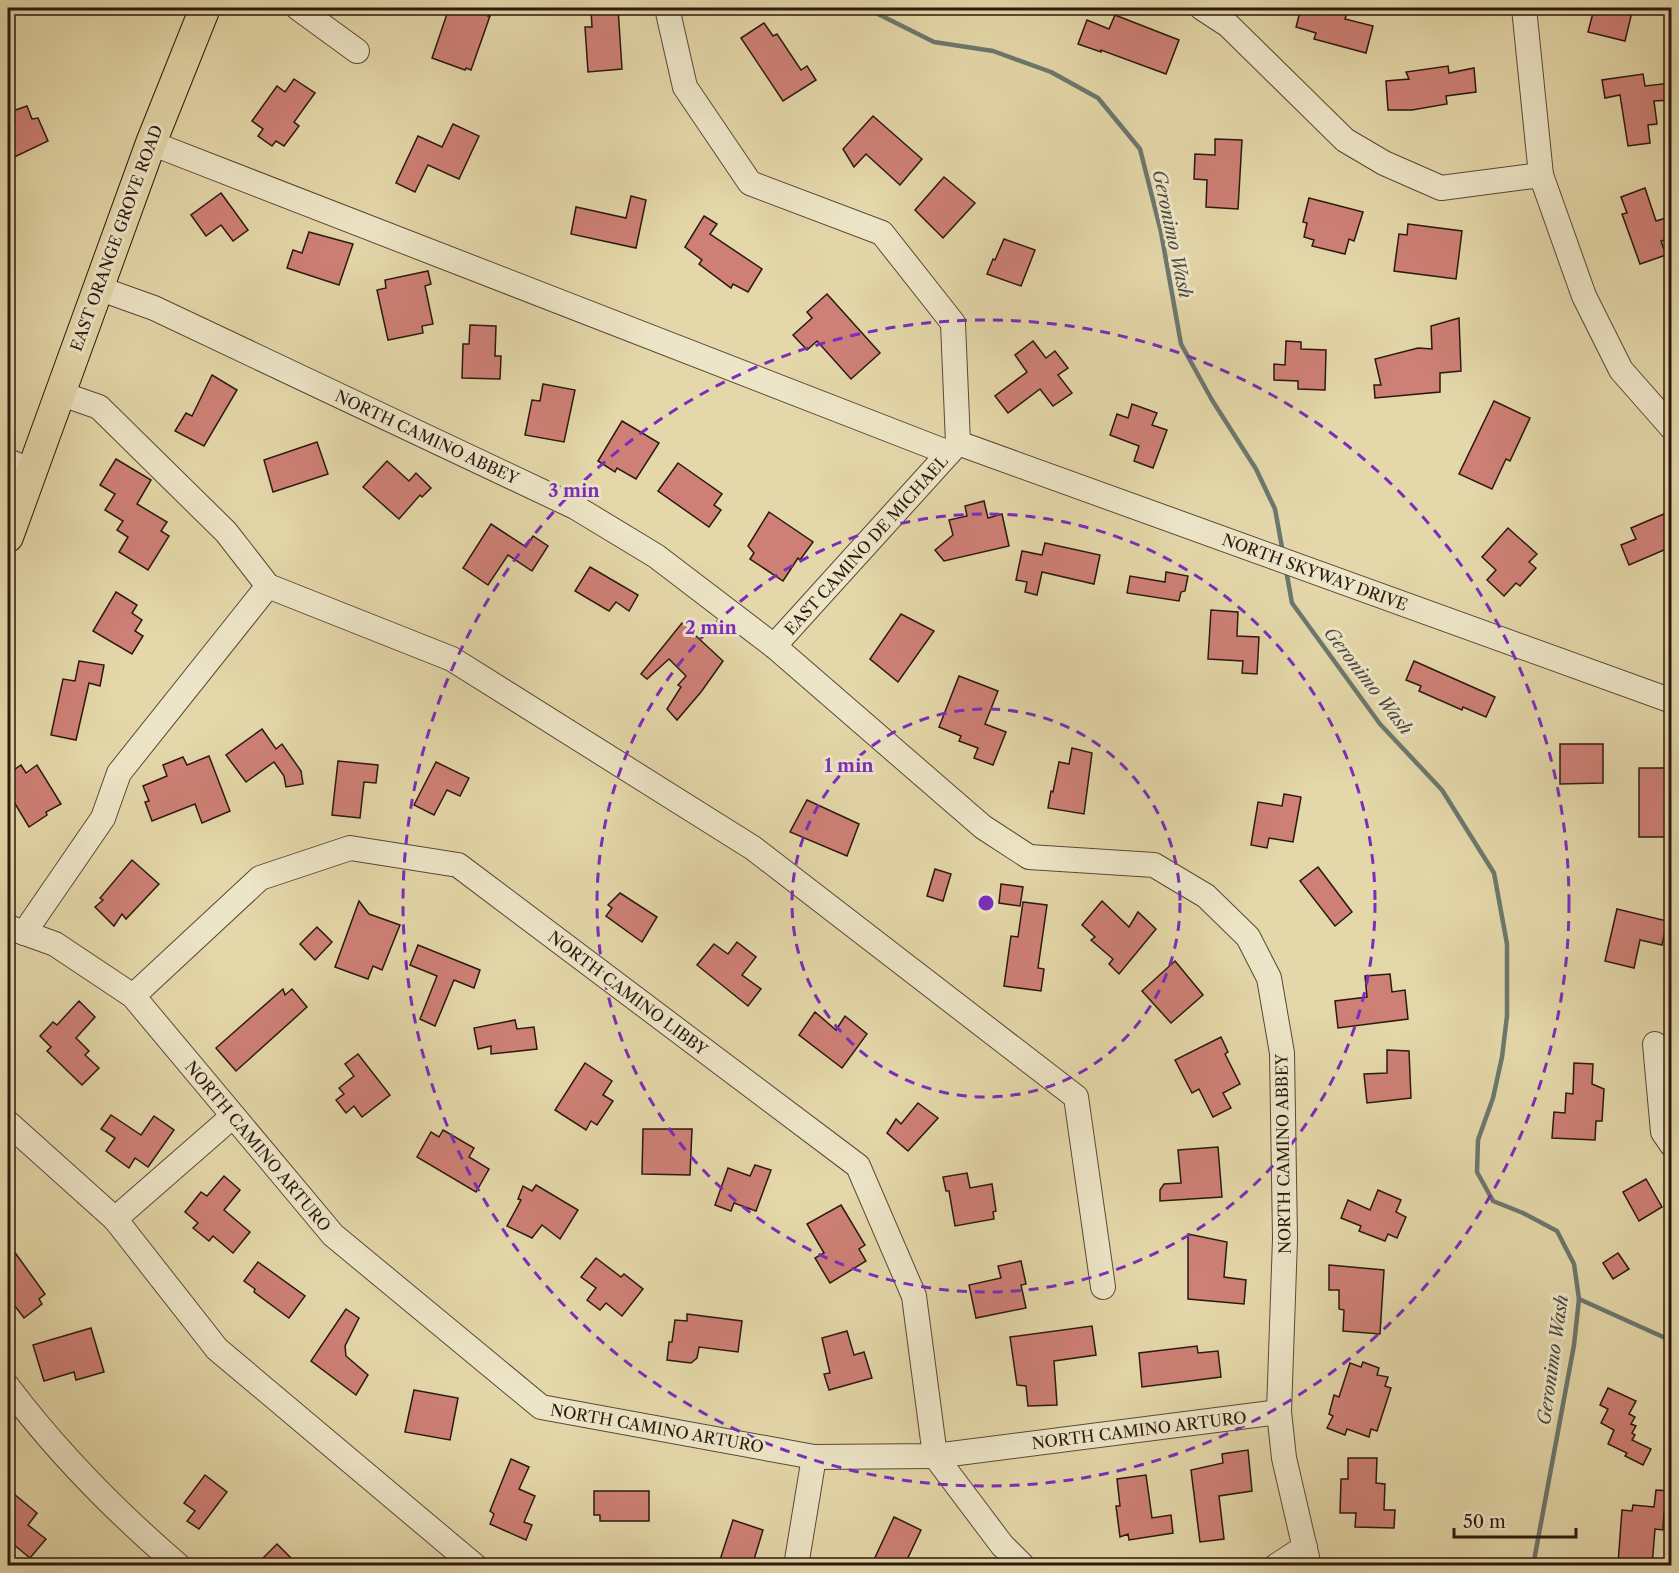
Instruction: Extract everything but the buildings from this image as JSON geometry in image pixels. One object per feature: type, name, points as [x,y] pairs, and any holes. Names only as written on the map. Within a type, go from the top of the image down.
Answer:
[{"type":"main road","name":"EAST ORANGE GROVE ROAD","points":[[8,537],[20,466],[59,393],[151,143],[205,8]]},
{"type":"street","points":[[298,8],[357,51]]},
{"type":"street","points":[[666,8],[685,87],[750,183],[882,233],[952,323],[954,448]]},
{"type":"street","points":[[1202,8],[1228,25],[1345,140],[1384,163],[1441,188],[1541,175]]},
{"type":"street","points":[[1524,8],[1541,175],[1584,296],[1621,370],[1671,428]]},
{"type":"street","name":"NORTH SKYWAY DRIVE","points":[[151,143],[954,448],[1671,701]]},
{"type":"street","name":"NORTH CAMINO ABBEY","points":[[98,288],[154,309],[575,507],[656,556],[774,646],[983,827],[1029,857],[1154,865],[1206,896],[1248,938],[1269,978],[1282,1053],[1286,1239],[1279,1412],[1284,1458],[1307,1556]]},
{"type":"street","points":[[59,393],[99,407],[226,532],[268,586],[452,659],[753,848],[1076,1097],[1103,1287]]},
{"type":"street","name":"EAST CAMINO DE MICHAEL","points":[[774,646],[954,448]]},
{"type":"street","points":[[16,930],[103,818],[118,773],[268,586]]},
{"type":"street","name":"NORTH CAMINO LIBBY","points":[[133,996],[260,878],[350,848],[458,865],[858,1167],[914,1296],[935,1456]]},
{"type":"street","name":"NORTH CAMINO ARTURO","points":[[16,930],[55,944],[133,996],[333,1235],[541,1407],[814,1457],[935,1456],[1279,1412]]},
{"type":"street","points":[[1655,1044],[1663,1132],[1671,1145]]},
{"type":"street","points":[[115,1219],[233,1116]]},
{"type":"street","points":[[8,1123],[115,1219],[217,1350],[475,1566]]},
{"type":"street","points":[[8,1387],[40,1429],[133,1527],[179,1566]]},
{"type":"street","points":[[935,1456],[1002,1545],[1023,1566]]},
{"type":"street","points":[[796,1566],[814,1457]]},
{"type":"street","points":[[1276,1566],[1307,1556]]},
{"type":"waterway","name":"Geronimo Wash","points":[[870,8],[934,42],[993,51],[1051,72],[1098,98],[1140,149],[1161,232],[1181,344],[1212,400],[1256,469],[1275,509],[1283,553]]},
{"type":"waterway","name":"Geronimo Wash","points":[[1286,570],[1292,603],[1380,724],[1442,790],[1494,873],[1507,944],[1507,1016],[1502,1057],[1493,1098],[1478,1140],[1477,1172],[1493,1201],[1523,1213],[1557,1231],[1574,1264],[1579,1299],[1574,1345],[1533,1566]]},
{"type":"waterway","points":[[1579,1299],[1672,1341]]}]
